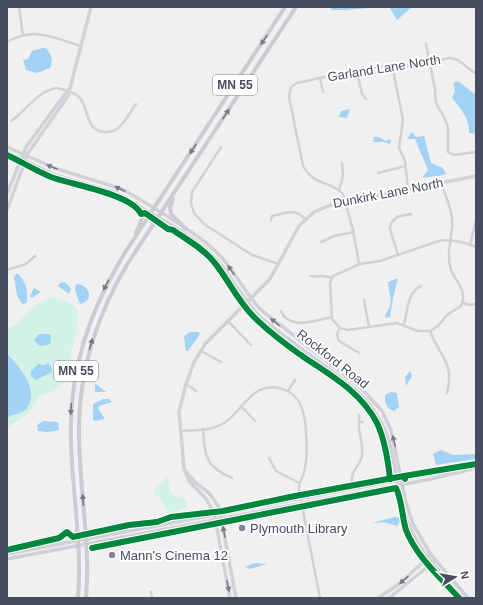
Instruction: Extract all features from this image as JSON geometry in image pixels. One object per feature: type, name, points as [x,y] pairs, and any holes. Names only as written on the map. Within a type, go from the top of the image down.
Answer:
[{"type":"main road","name":"MN 55","points":[[78,598],[78,541],[71,443],[71,410],[74,378],[83,342],[93,312],[106,284],[126,251],[285,7]]},
{"type":"main road","name":"MN 55","points":[[86,598],[87,545],[79,425],[85,366],[98,324],[112,291],[158,217],[296,7]]},
{"type":"main road","points":[[182,182],[171,204],[170,210],[172,216],[186,229]]},
{"type":"main road","points":[[126,251],[143,218],[141,208],[136,203]]},
{"type":"main road","name":"Rockford Road","points":[[154,208],[201,238],[221,258],[251,299],[278,324],[360,387],[376,403],[391,430],[406,503],[413,524],[431,555],[468,598]]},
{"type":"main road","name":"Rockford Road","points":[[152,213],[210,254],[222,266],[247,303],[268,322],[352,387],[368,402],[378,416],[387,436],[408,525],[428,558],[462,598]]},
{"type":"main road","points":[[7,554],[86,539],[302,504],[474,468]]},
{"type":"main road","points":[[221,517],[301,499],[474,468]]},
{"type":"main road","points":[[7,559],[78,547],[215,518]]},
{"type":"street","points":[[19,7],[23,36]]},
{"type":"street","points":[[12,196],[7,194],[38,129],[68,92],[71,85],[91,7]]},
{"type":"street","points":[[7,42],[23,36],[47,34],[81,46]]},
{"type":"street","points":[[426,44],[435,89],[436,103],[447,122],[447,147],[450,153],[454,155],[476,152]]},
{"type":"street","name":"Garland Lane North","points":[[338,190],[316,180],[309,175],[303,166],[288,97],[291,87],[297,83],[392,65],[404,67],[454,59],[475,72]]},
{"type":"street","points":[[392,65],[403,120],[399,145],[405,166],[408,189]]},
{"type":"street","points":[[357,72],[362,94],[366,99]]},
{"type":"street","points":[[320,78],[323,92]]},
{"type":"street","points":[[11,121],[21,114],[35,98],[49,90],[56,88],[77,96],[82,101],[92,126],[104,132],[113,131],[120,127],[136,104]]},
{"type":"street","points":[[7,147],[54,168],[122,189],[154,208]]},
{"type":"street","points":[[221,147],[192,192],[191,203],[194,213],[204,224],[252,255],[279,264]]},
{"type":"street","points":[[7,152],[55,174],[104,189],[136,203],[152,213]]},
{"type":"street","points":[[7,210],[23,159]]},
{"type":"street","points":[[342,163],[343,176],[338,190],[343,194],[354,232],[359,264]]},
{"type":"street","points":[[378,173],[405,166]]},
{"type":"street","name":"Dunkirk Lane North","points":[[186,471],[180,431],[180,408],[186,384],[200,351],[212,336],[270,279],[294,234],[306,219],[320,208],[476,176]]},
{"type":"street","points":[[442,183],[452,215],[450,241],[450,264],[463,293],[463,303],[459,308],[447,315],[438,326],[430,331],[418,331],[404,324],[392,322],[348,330],[340,328],[334,323],[332,317],[330,283],[331,278],[337,273],[359,264],[398,255],[437,241],[450,241],[476,247]]},
{"type":"street","points":[[271,220],[272,216],[293,212],[299,213],[306,219]]},
{"type":"street","points":[[398,255],[390,229],[391,223],[397,217],[411,214]]},
{"type":"street","points":[[470,245],[476,220]]},
{"type":"street","points":[[321,242],[334,236],[354,232]]},
{"type":"street","points":[[7,270],[26,264],[35,256]]},
{"type":"street","points":[[310,276],[324,276],[331,278]]},
{"type":"street","points":[[404,324],[412,294],[421,286]]},
{"type":"street","points":[[364,300],[369,327]]},
{"type":"street","points":[[463,303],[470,305],[476,304]]},
{"type":"street","points":[[281,311],[286,319],[297,323],[332,317]]},
{"type":"street","points":[[227,321],[251,345]]},
{"type":"street","points":[[340,328],[337,334],[339,341],[359,353]]},
{"type":"street","points":[[430,331],[446,360],[450,381],[447,393]]},
{"type":"street","points":[[200,351],[221,362]]},
{"type":"street","points":[[288,391],[295,380]]},
{"type":"street","points":[[186,384],[196,391]]},
{"type":"street","points":[[180,431],[222,425],[254,393],[263,388],[278,388],[288,391],[297,399],[302,407],[306,433],[305,464],[299,483],[320,598]]},
{"type":"street","points":[[241,406],[255,421]]},
{"type":"street","points":[[353,489],[352,475],[362,456],[362,442],[359,431],[361,422],[359,415]]},
{"type":"street","points":[[202,429],[206,455],[210,465],[219,472],[232,478]]},
{"type":"street","points":[[269,458],[273,467],[280,474],[299,483]]},
{"type":"street","points":[[186,471],[213,498],[221,517],[236,598]]},
{"type":"street","points":[[186,471],[190,481],[207,500],[215,518],[230,598]]},
{"type":"street","points":[[378,598],[399,584],[431,555]]},
{"type":"street","points":[[389,598],[436,560]]},
{"type":"street","points":[[151,592],[152,598]]},
{"type":"green space","points":[[53,297],[69,302],[78,310],[77,328],[65,379],[56,390],[40,396],[27,414],[7,428],[7,418],[12,413],[21,413],[30,403],[32,395],[31,388],[25,375],[7,354],[7,328],[14,326],[35,305]]},
{"type":"green space","points":[[165,476],[169,481],[171,493],[174,496],[183,498],[187,501],[186,508],[168,513],[161,499],[155,494],[155,488],[163,481]]},
{"type":"water","points":[[330,7],[382,7],[332,10]]},
{"type":"water","points":[[389,7],[412,7],[397,20]]},
{"type":"water","points":[[46,48],[51,55],[52,62],[50,68],[37,73],[26,70],[23,60],[28,59],[32,51]]},
{"type":"water","points":[[458,81],[476,95],[476,134],[469,133],[468,123],[462,110],[452,98],[455,91],[453,83]]},
{"type":"water","points":[[350,109],[347,118],[339,117],[341,111]]},
{"type":"water","points":[[412,132],[416,137],[424,136],[431,163],[443,168],[446,174],[422,178],[428,170],[415,139],[407,139]]},
{"type":"water","points":[[374,137],[379,137],[386,141],[391,139],[390,144],[384,142],[373,142]]},
{"type":"water","points":[[17,273],[22,279],[27,290],[27,302],[24,304],[21,303],[17,295],[14,277]]},
{"type":"water","points":[[398,278],[390,317],[386,318],[385,315],[391,302],[388,282]]},
{"type":"water","points":[[65,282],[71,288],[69,294],[58,286],[60,283]]},
{"type":"water","points":[[76,284],[85,287],[89,293],[88,299],[80,304],[75,290]]},
{"type":"water","points":[[34,288],[41,292],[32,298],[30,296]]},
{"type":"water","points":[[190,332],[198,332],[200,334],[188,351],[186,351],[184,336]]},
{"type":"water","points":[[39,334],[50,334],[50,344],[37,344],[34,340]]},
{"type":"water","points":[[7,354],[23,372],[30,387],[31,395],[30,402],[24,411],[7,418]]},
{"type":"water","points":[[48,363],[51,366],[52,372],[36,380],[31,376],[31,371],[38,364],[45,365]]},
{"type":"water","points":[[410,371],[412,376],[406,386],[405,377]]},
{"type":"water","points":[[95,383],[106,392],[95,392]]},
{"type":"water","points":[[391,392],[397,393],[399,407],[394,411],[388,408],[385,401],[385,395]]},
{"type":"water","points":[[103,399],[109,399],[112,402],[99,406],[99,410],[105,419],[95,421],[93,420],[93,404]]},
{"type":"water","points":[[43,421],[58,422],[59,430],[47,432],[38,431],[37,425]]},
{"type":"water","points":[[441,450],[453,455],[476,454],[476,459],[436,465],[433,454]]},
{"type":"water","points":[[398,517],[400,521],[397,526],[384,522],[372,523]]},
{"type":"water","points":[[255,563],[267,564],[250,569],[245,567]]},
{"type":"waterway","points":[[476,407],[476,416]]},
{"type":"cycle path","points":[[7,155],[51,177],[100,191],[126,201],[135,207],[141,214],[145,213],[168,229],[173,230],[195,244],[205,252],[219,269],[247,310],[272,333],[347,387],[364,403],[380,430],[386,450],[390,479]]},
{"type":"cycle path","points":[[405,479],[404,476],[476,464]]},
{"type":"cycle path","points":[[7,550],[59,538],[67,532],[73,537],[129,525],[157,522],[171,517],[223,511],[404,476]]},
{"type":"cycle path","points":[[92,548],[396,488],[400,498],[406,530],[410,540],[429,566],[459,598]]},
{"type":"place","name":"Plymouth Library","points":[[242,528]]},
{"type":"place","name":"Mann's Cinema 12","points":[[112,555]]}]
